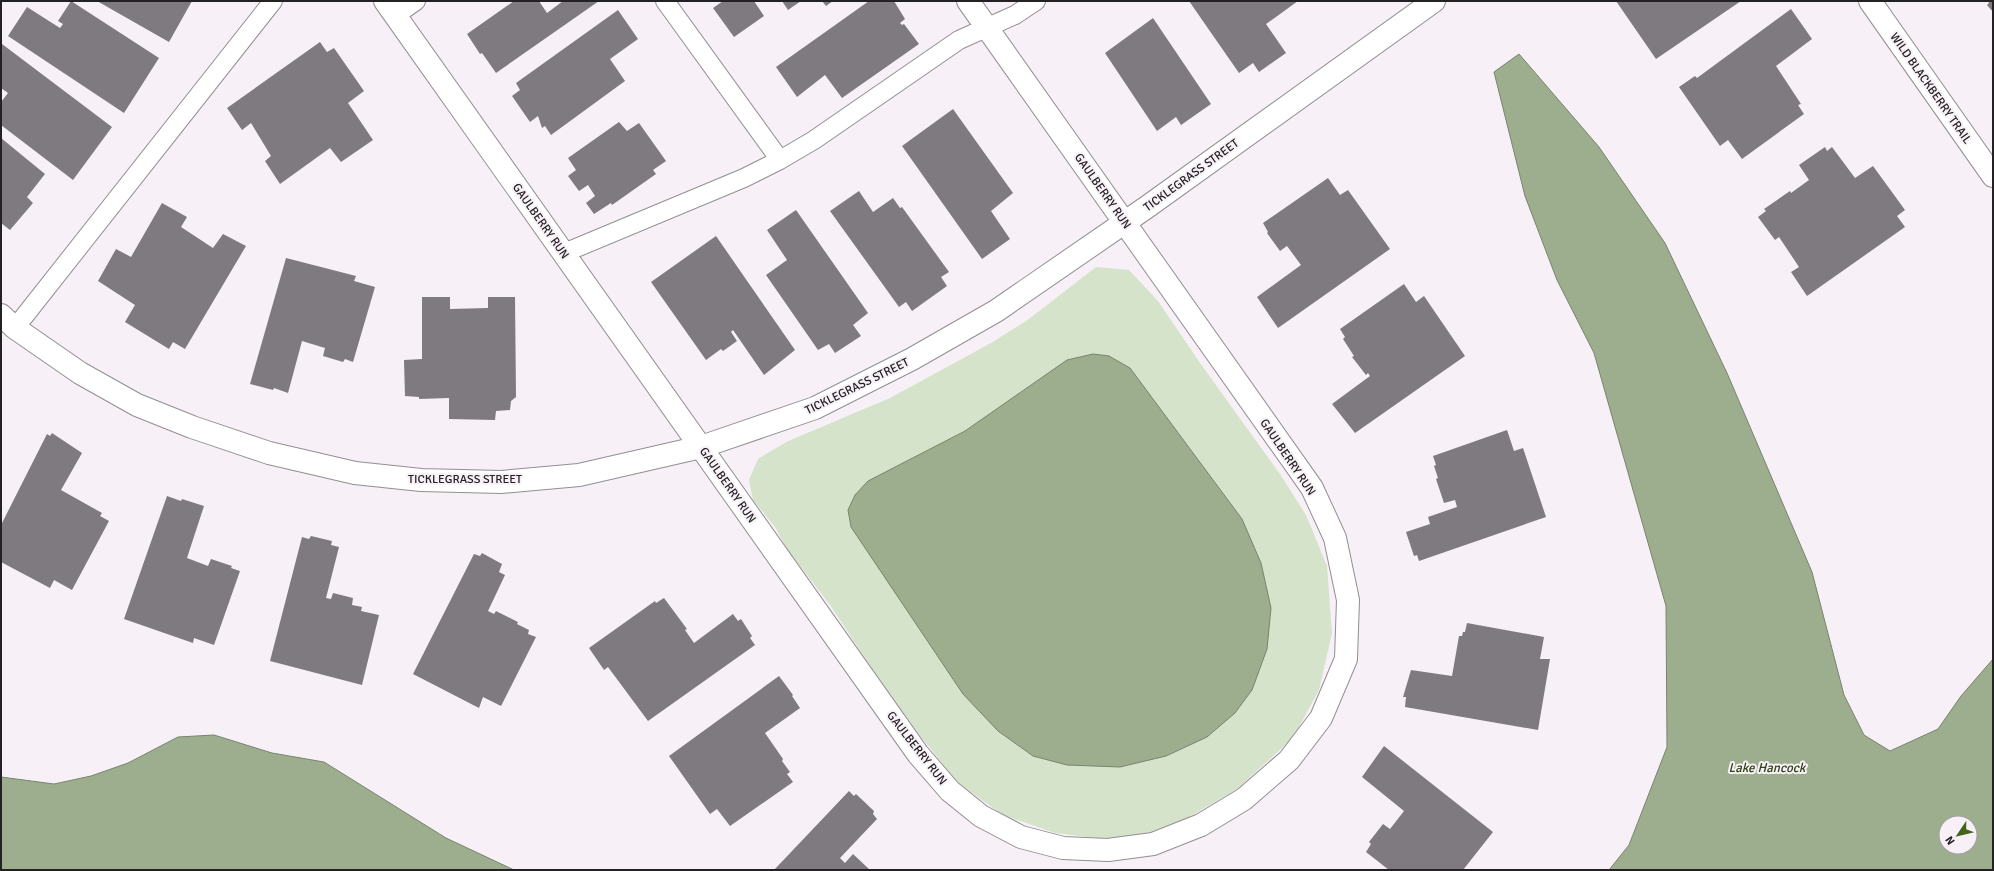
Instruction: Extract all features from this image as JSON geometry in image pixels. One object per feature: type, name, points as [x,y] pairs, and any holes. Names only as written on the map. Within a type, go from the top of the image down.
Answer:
[{"type":"street","name":"GAULBERRY RUN","points":[[390,8],[918,754],[950,791],[981,816],[1028,839],[1063,848],[1108,850],[1154,844],[1201,825],[1244,799],[1289,760],[1320,718],[1346,659],[1348,600],[1335,538],[1312,488],[968,1]]},
{"type":"street","name":"TICKLEGRASS STREET","points":[[8,321],[80,373],[137,405],[192,427],[269,453],[355,473],[421,480],[501,482],[578,475],[701,447],[815,408],[912,359],[996,312],[1125,222],[1434,1]]},
{"type":"street","name":"WILD BLACKBERRY TRAIL","points":[[1870,1],[1993,176]]},
{"type":"lane","points":[[8,321],[273,1]]},
{"type":"lane","points":[[390,8],[416,1]]},
{"type":"lane","points":[[665,1],[780,160]]},
{"type":"lane","points":[[564,253],[744,178],[780,160],[814,140],[959,40],[1016,15],[1036,1]]},
{"type":"shaded area","points":[[1096,267],[1129,270],[1158,301],[1200,363],[1280,474],[1306,515],[1327,566],[1332,633],[1319,690],[1293,738],[1237,789],[1184,820],[1144,834],[1104,839],[1055,833],[1003,815],[958,783],[919,734],[871,667],[830,605],[787,549],[775,527],[753,500],[749,480],[758,459],[786,442],[890,398],[991,343],[1029,319]]},
{"type":"water","name":"Lake Hancock","points":[[1519,54],[1599,147],[1665,243],[1727,373],[1812,572],[1844,695],[1864,735],[1890,751],[1938,729],[1961,696],[1993,659],[1993,870],[1609,870],[1629,845],[1667,747],[1666,606],[1594,353],[1557,280],[1525,196],[1494,72]]},
{"type":"water","points":[[1093,354],[1109,356],[1130,368],[1242,519],[1261,563],[1271,608],[1267,649],[1252,690],[1235,713],[1207,737],[1166,756],[1120,767],[1067,765],[1033,756],[998,731],[963,694],[851,527],[848,510],[855,495],[868,481],[965,431],[1067,360]]},
{"type":"water","points":[[214,735],[272,753],[324,762],[446,838],[514,870],[1,870],[1,777],[54,784],[91,776],[128,763],[178,737]]},
{"type":"building","points":[[71,1],[159,58],[124,113],[8,36],[27,7],[60,28],[63,24],[58,21]]},
{"type":"building","points":[[97,1],[192,1],[169,42]]},
{"type":"building","points":[[514,1],[539,1],[547,13],[563,1],[599,1],[496,73],[482,53],[480,54],[467,34]]},
{"type":"building","points":[[723,1],[754,1],[764,16],[734,37],[713,8]]},
{"type":"building","points":[[782,1],[801,1],[788,10]]},
{"type":"building","points":[[822,1],[833,1],[826,6]]},
{"type":"building","points":[[869,1],[894,1],[905,19],[900,23],[902,25],[904,24],[919,44],[842,98],[825,75],[797,97],[776,67]]},
{"type":"building","points":[[1189,1],[1298,1],[1266,24],[1286,53],[1259,72],[1253,63],[1239,73]]},
{"type":"building","points":[[1616,1],[1741,1],[1656,59]]},
{"type":"building","points":[[1988,1],[1993,1],[1993,12],[1987,5],[1989,3]]},
{"type":"building","points":[[1791,9],[1812,39],[1776,66],[1801,104],[1798,105],[1804,114],[1742,159],[1728,140],[1720,146],[1679,87],[1695,76],[1697,78]]},
{"type":"building","points":[[618,10],[638,39],[610,59],[625,81],[551,135],[545,126],[542,128],[538,116],[530,122],[512,96],[520,90],[516,83]]},
{"type":"building","points":[[1153,18],[1211,104],[1181,125],[1176,117],[1157,131],[1105,53]]},
{"type":"building","points":[[320,42],[327,52],[334,48],[364,91],[348,103],[373,140],[341,162],[330,148],[280,184],[265,161],[271,156],[251,123],[242,130],[227,108]]},
{"type":"building","points":[[2,44],[112,127],[73,180],[1,125],[1,102],[8,93],[1,88]]},
{"type":"building","points":[[953,109],[1013,193],[991,211],[1010,239],[982,259],[902,146]]},
{"type":"building","points":[[619,122],[627,131],[639,123],[666,161],[653,170],[656,174],[612,205],[611,203],[594,214],[586,203],[595,196],[588,185],[579,191],[568,176],[576,170],[568,158]]},
{"type":"building","points":[[1,138],[45,174],[27,197],[33,203],[10,230],[1,223]]},
{"type":"building","points":[[1825,147],[1827,151],[1832,147],[1855,178],[1873,166],[1905,210],[1897,216],[1905,227],[1807,296],[1791,272],[1799,267],[1779,237],[1775,240],[1758,217],[1766,211],[1764,209],[1809,180],[1799,165]]},
{"type":"building","points":[[1328,178],[1340,195],[1348,190],[1390,249],[1278,328],[1257,297],[1301,265],[1287,246],[1280,251],[1267,233],[1268,232],[1263,223]]},
{"type":"building","points":[[859,191],[873,212],[893,198],[900,208],[902,207],[949,272],[941,277],[947,286],[912,311],[906,302],[899,307],[830,211]]},
{"type":"building","points":[[162,203],[187,217],[181,227],[213,248],[223,234],[246,246],[185,349],[173,342],[169,349],[125,322],[135,305],[98,281],[116,249],[131,257]]},
{"type":"building","points":[[796,210],[868,313],[853,325],[861,336],[835,353],[829,344],[818,350],[766,275],[787,260],[767,230]]},
{"type":"building","points":[[716,236],[795,350],[764,375],[733,330],[731,332],[737,341],[723,351],[721,349],[706,360],[651,282]]},
{"type":"building","points":[[286,258],[356,276],[354,281],[375,287],[353,362],[345,359],[343,362],[323,356],[325,348],[302,341],[288,393],[274,388],[273,390],[250,384]]},
{"type":"building","points":[[1404,284],[1416,302],[1424,296],[1465,356],[1355,433],[1332,404],[1370,376],[1368,373],[1366,375],[1352,357],[1354,356],[1343,339],[1345,337],[1340,329]]},
{"type":"building","points":[[422,297],[450,297],[450,309],[488,308],[488,297],[515,297],[516,397],[511,401],[510,410],[496,411],[495,420],[449,419],[449,398],[419,399],[419,397],[405,396],[404,360],[422,359]]},
{"type":"building","points":[[1507,430],[1514,451],[1523,448],[1546,517],[1419,561],[1417,555],[1414,556],[1406,532],[1430,524],[1428,517],[1457,507],[1455,500],[1444,503],[1436,479],[1438,478],[1434,466],[1436,465],[1433,456]]},
{"type":"building","points":[[52,433],[82,453],[61,490],[102,513],[100,516],[109,521],[72,590],[54,580],[50,588],[1,562],[1,525],[47,434],[50,436]]},
{"type":"building","points":[[167,496],[204,506],[187,558],[208,566],[211,559],[232,566],[231,568],[240,571],[214,645],[194,638],[193,643],[124,619]]},
{"type":"building","points":[[311,536],[332,541],[331,545],[339,547],[326,598],[331,599],[333,593],[353,598],[352,605],[362,607],[361,611],[379,615],[362,685],[270,661],[302,537],[309,539]]},
{"type":"building","points":[[482,553],[502,564],[499,572],[505,575],[488,611],[494,614],[496,611],[518,622],[517,624],[529,630],[528,634],[536,637],[501,706],[483,697],[479,708],[413,674],[474,554],[480,556]]},
{"type":"building","points":[[664,598],[687,629],[685,630],[694,643],[733,614],[738,621],[741,619],[752,636],[750,638],[755,645],[648,721],[608,667],[604,670],[589,648],[655,601],[656,603]]},
{"type":"building","points":[[1467,623],[1544,637],[1540,659],[1550,659],[1538,730],[1405,707],[1406,697],[1403,697],[1411,670],[1452,676],[1459,636],[1462,636],[1463,632],[1465,632]]},
{"type":"building","points":[[779,676],[793,695],[792,696],[800,708],[765,733],[783,759],[782,761],[790,772],[787,774],[793,782],[730,826],[717,809],[710,814],[669,756]]},
{"type":"building","points":[[1384,746],[1493,832],[1463,870],[1389,870],[1366,852],[1371,844],[1369,842],[1383,824],[1390,829],[1404,811],[1362,777]]},
{"type":"building","points":[[849,791],[854,796],[856,794],[874,811],[873,814],[877,819],[840,858],[845,863],[853,854],[870,870],[774,870]]}]
